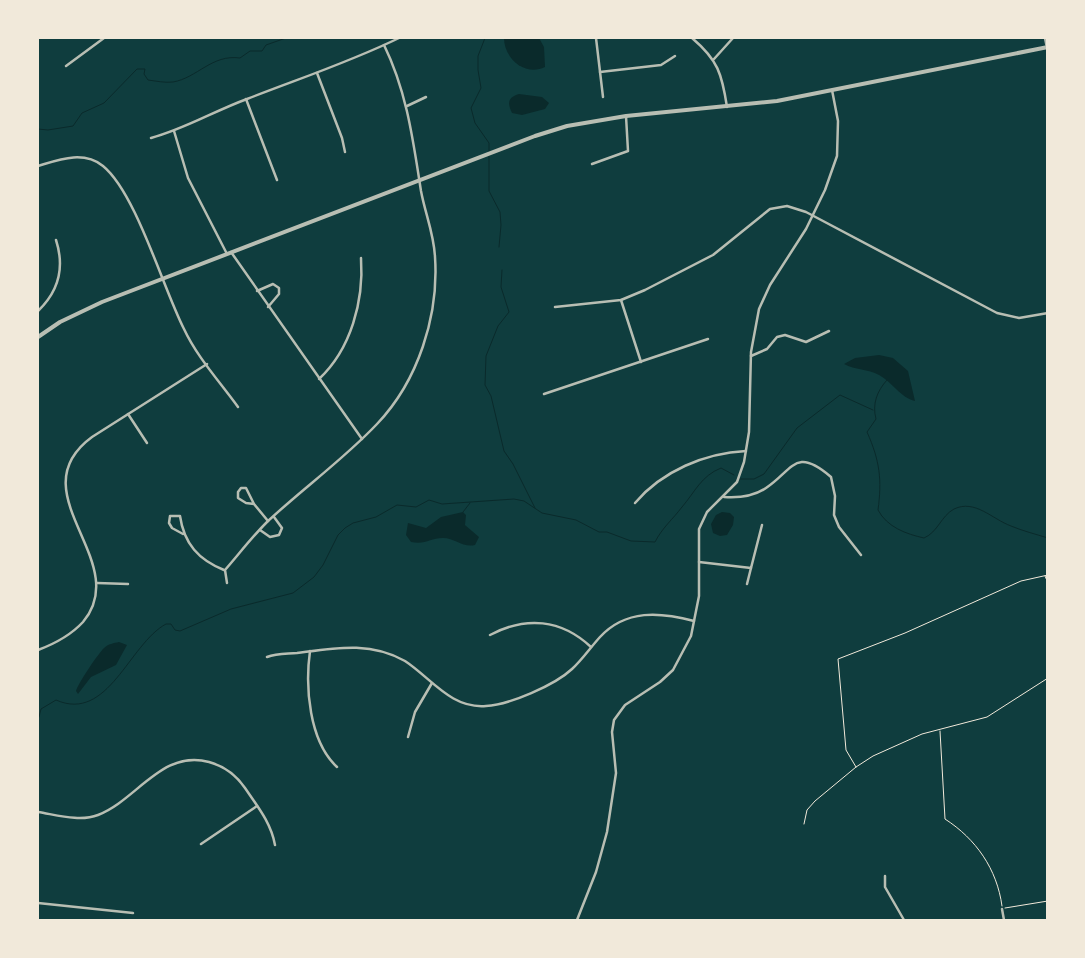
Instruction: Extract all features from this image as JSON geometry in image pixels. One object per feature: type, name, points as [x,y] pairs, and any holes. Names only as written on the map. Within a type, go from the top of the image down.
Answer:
[{"type":"street","points":[[66,66],[104,38]]},
{"type":"street","points":[[151,138],[174,132],[246,99],[317,73],[399,38]]},
{"type":"street","points":[[596,38],[603,97]]},
{"type":"street","points":[[692,38],[714,59],[723,80],[727,107]]},
{"type":"street","points":[[714,59],[733,38]]},
{"type":"street","points":[[1045,38],[1048,53]]},
{"type":"street","points":[[227,583],[225,570],[242,548],[274,516],[362,439],[387,413],[416,366],[428,328],[435,256],[407,106],[384,45]]},
{"type":"street","points":[[38,337],[89,308],[161,279],[474,158],[567,126],[626,116],[727,107],[832,90],[1047,47]]},
{"type":"street","points":[[600,72],[661,65],[676,56]]},
{"type":"street","points":[[317,73],[342,138],[345,152]]},
{"type":"street","points":[[577,920],[596,872],[609,824],[616,773],[612,732],[614,720],[625,705],[660,682],[673,670],[687,646],[699,596],[697,537],[700,525],[707,512],[723,498],[736,482],[746,451],[751,356],[754,332],[763,297],[813,216],[832,173],[838,150],[838,121],[832,90]]},
{"type":"street","points":[[407,106],[426,97]]},
{"type":"street","points":[[246,99],[277,180]]},
{"type":"street","points":[[592,164],[628,151],[626,116]]},
{"type":"street","points":[[174,132],[188,178],[229,253],[362,439]]},
{"type":"street","points":[[38,166],[74,157],[84,158],[102,165],[111,174],[130,206],[183,328],[238,407]]},
{"type":"street","points":[[554,307],[621,300],[645,290],[713,255],[770,209],[791,206],[997,313],[1019,318],[1048,313]]},
{"type":"street","points":[[38,311],[52,295],[59,280],[61,257],[56,240]]},
{"type":"street","points":[[319,379],[334,362],[355,321],[361,285],[361,258]]},
{"type":"street","points":[[257,292],[273,284],[279,288],[279,294],[268,307]]},
{"type":"street","points":[[621,300],[641,362]]},
{"type":"street","points":[[751,356],[766,350],[777,337],[785,335],[806,342],[829,331]]},
{"type":"street","points":[[544,394],[708,339]]},
{"type":"street","points":[[38,650],[59,640],[81,624],[92,608],[97,583],[91,556],[68,502],[66,476],[72,460],[82,445],[207,364]]},
{"type":"street","points":[[128,414],[147,443]]},
{"type":"street","points":[[635,503],[646,492],[689,463],[717,454],[746,451]]},
{"type":"street","points":[[723,498],[754,495],[767,488],[790,466],[801,462],[811,463],[831,476],[835,496],[834,515],[839,528],[861,555]]},
{"type":"street","points":[[254,504],[246,503],[238,498],[238,492],[241,488],[246,488],[250,493],[254,504],[268,522]]},
{"type":"street","points":[[183,534],[180,516],[170,516],[168,522],[172,528],[183,534],[200,557],[225,570]]},
{"type":"street","points":[[260,530],[272,537],[280,535],[282,528],[274,516]]},
{"type":"street","points":[[747,584],[762,525]]},
{"type":"street","points":[[699,562],[751,568]]},
{"type":"street","points":[[97,583],[128,584]]},
{"type":"street","points":[[267,656],[349,647],[377,650],[404,661],[448,695],[462,703],[477,706],[492,705],[555,682],[572,669],[613,626],[635,615],[658,614],[694,621]]},
{"type":"street","points":[[490,635],[517,624],[542,622],[568,630],[591,647]]},
{"type":"street","points":[[310,651],[309,694],[312,716],[321,742],[337,767]]},
{"type":"street","points":[[408,737],[415,712],[432,683]]},
{"type":"street","points":[[38,812],[82,818],[98,815],[166,767],[180,761],[195,760],[213,763],[230,772],[241,783],[269,824],[275,845]]},
{"type":"street","points":[[201,844],[257,806]]},
{"type":"street","points":[[885,876],[885,887],[904,920]]},
{"type":"street","points":[[38,903],[133,913]]},
{"type":"street","points":[[1002,909],[1004,920]]},
{"type":"path","points":[[856,767],[846,750],[838,659],[921,626],[1021,582],[1046,576],[1048,582]]},
{"type":"path","points":[[804,824],[809,807],[856,767],[892,746],[993,715],[1048,678]]},
{"type":"path","points":[[940,730],[945,819],[966,834],[984,857],[999,889],[1002,909],[1048,901]]},
{"type":"water","points":[[504,38],[539,38],[544,47],[545,67],[530,70],[517,64],[508,52]]},
{"type":"water","points":[[519,94],[542,97],[549,103],[545,109],[522,115],[512,113],[509,101]]},
{"type":"water","points":[[879,355],[893,358],[908,371],[915,401],[905,397],[879,375],[844,364],[855,358]]},
{"type":"water","points":[[463,512],[466,515],[465,525],[479,537],[475,545],[471,546],[443,538],[420,543],[411,542],[406,535],[408,523],[426,528],[441,517]]},
{"type":"water","points":[[722,512],[730,513],[734,517],[733,525],[727,535],[720,536],[713,533],[711,524],[716,515]]},
{"type":"water","points":[[119,642],[127,645],[116,665],[91,677],[78,694],[76,691],[78,687],[101,651],[111,644]]},
{"type":"waterway","points":[[38,129],[48,130],[73,126],[82,113],[104,103],[137,69],[145,69],[144,74],[148,80],[173,82],[182,80],[221,60],[240,58],[250,51],[262,51],[266,45],[286,38]]},
{"type":"waterway","points":[[485,38],[478,56],[481,88],[471,108],[475,123],[489,143],[489,191],[500,212],[499,247]]},
{"type":"waterway","points":[[502,270],[501,287],[509,312],[498,326],[486,356],[485,385],[491,396],[504,451],[513,464],[535,508]]},
{"type":"waterway","points":[[887,380],[876,398],[876,419],[867,432],[875,452],[879,471],[878,510],[886,521],[904,532],[924,538],[933,532],[954,509],[969,506],[983,511],[1011,526],[1048,538]]},
{"type":"waterway","points":[[740,479],[754,479],[764,474],[797,428],[840,395],[873,410]]},
{"type":"waterway","points":[[39,717],[41,709],[56,700],[74,704],[90,701],[104,691],[153,634],[166,624],[171,624],[175,630],[180,631],[231,609],[293,593],[314,577],[323,565],[338,535],[345,528],[353,523],[376,517],[397,505],[416,507],[429,500],[442,504],[514,499],[524,501],[542,513],[576,520],[599,532],[607,532],[631,541],[655,542],[664,528],[708,475],[721,468],[734,475]]},
{"type":"waterway","points":[[463,512],[470,503]]}]
